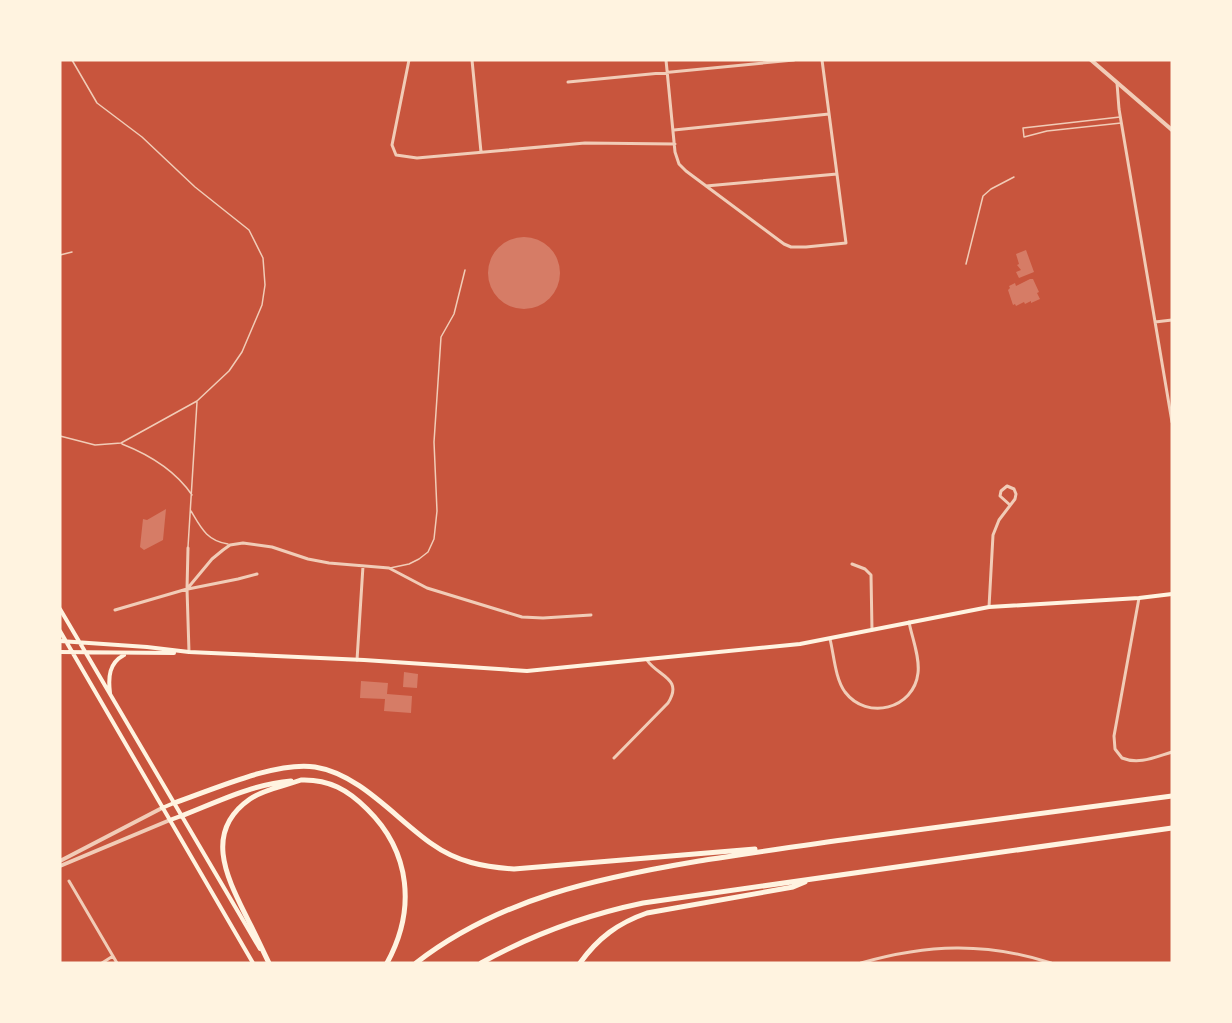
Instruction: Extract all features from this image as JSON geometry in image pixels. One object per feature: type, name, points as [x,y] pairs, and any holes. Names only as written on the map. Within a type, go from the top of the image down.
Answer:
[{"type":"highway","points":[[174,803],[265,772],[298,766],[315,767],[340,775],[361,788],[432,844],[464,861],[480,866],[514,869],[699,852],[787,847]]},
{"type":"highway","points":[[268,963],[229,882],[223,859],[223,838],[230,819],[251,798],[301,780]]},
{"type":"highway","points":[[181,816],[245,791],[276,782],[316,780],[330,783],[356,797],[382,826],[396,849],[404,874],[405,907],[400,933],[387,963]]},
{"type":"highway","points":[[416,963],[459,934],[508,910],[554,892],[591,881],[632,872],[787,847],[1172,796]]},
{"type":"highway","points":[[481,963],[560,926],[617,909],[689,895],[1172,828]]},
{"type":"highway","points":[[580,963],[591,947],[606,934],[638,916],[653,911],[794,887],[813,879]]},
{"type":"main road","points":[[60,641],[189,652],[521,671],[752,650],[830,639],[989,606],[1139,598],[1172,594]]},
{"type":"main road","points":[[60,609],[268,963]]},
{"type":"main road","points":[[60,631],[252,963]]},
{"type":"main road","points":[[72,653],[80,642]]},
{"type":"main road","points":[[60,652],[125,654],[189,652]]},
{"type":"main road","points":[[110,696],[111,667],[125,654]]},
{"type":"main road","points":[[162,808],[174,803]]},
{"type":"main road","points":[[170,820],[181,816]]},
{"type":"street","points":[[409,60],[392,145],[396,155],[417,158],[585,143],[675,144]]},
{"type":"street","points":[[472,60],[481,152]]},
{"type":"street","points":[[666,60],[679,164],[704,186],[788,246],[806,247],[846,243],[822,60]]},
{"type":"street","points":[[568,82],[794,60]]},
{"type":"street","points":[[1091,60],[1172,130]]},
{"type":"street","points":[[1117,83],[1172,422]]},
{"type":"street","points":[[674,130],[829,114]]},
{"type":"street","points":[[704,186],[837,174]]},
{"type":"street","points":[[1155,322],[1172,320]]},
{"type":"street","points":[[989,606],[993,535],[999,519],[1010,506],[1016,494],[1012,487],[1007,486],[1002,488],[1000,496],[1010,506]]},
{"type":"street","points":[[187,589],[212,559],[230,545],[266,545],[318,561],[389,568],[427,588],[522,616],[543,618],[591,615]]},
{"type":"street","points":[[188,548],[189,652]]},
{"type":"street","points":[[852,564],[865,568],[871,575],[872,630]]},
{"type":"street","points":[[357,660],[363,566]]},
{"type":"street","points":[[115,610],[205,584],[257,574]]},
{"type":"street","points":[[1139,598],[1114,736],[1115,749],[1122,758],[1133,761],[1147,760],[1172,752]]},
{"type":"street","points":[[830,639],[839,679],[845,692],[865,706],[886,708],[896,705],[907,697],[917,680],[918,667],[909,622]]},
{"type":"street","points":[[614,758],[669,702],[673,694],[669,679],[653,668],[647,660]]},
{"type":"street","points":[[60,861],[162,808]]},
{"type":"street","points":[[60,866],[170,820]]},
{"type":"street","points":[[69,881],[117,963]]},
{"type":"street","points":[[861,963],[900,953],[956,947],[997,949],[1051,963]]},
{"type":"street","points":[[102,963],[113,956]]},
{"type":"lane","points":[[60,436],[95,445],[121,443],[197,401],[229,371],[242,352],[265,294],[263,258],[254,237],[243,224],[195,187],[142,137],[97,103],[72,60]]},
{"type":"lane","points":[[1121,117],[1023,128],[1024,137],[1047,131],[1122,123]]},
{"type":"lane","points":[[966,264],[983,196],[1014,177]]},
{"type":"lane","points":[[60,255],[72,252]]},
{"type":"lane","points":[[389,568],[409,564],[419,559],[428,552],[434,539],[437,511],[434,442],[441,337],[454,314],[465,270]]},
{"type":"lane","points":[[188,548],[197,401]]},
{"type":"lane","points":[[121,443],[149,455],[166,467],[192,495]]},
{"type":"lane","points":[[191,510],[205,534],[216,541],[230,545]]},
{"type":"building","points":[[524,237],[544,243],[554,253],[560,273],[554,293],[544,303],[524,309],[504,303],[494,293],[488,273],[494,253],[504,243]]},
{"type":"building","points":[[1026,250],[1034,272],[1019,278],[1016,272],[1021,270],[1017,265],[1019,264],[1016,254]]},
{"type":"building","points":[[1033,279],[1040,299],[1031,303],[1031,301],[1013,305],[1008,290],[1009,286],[1015,283],[1016,286]]},
{"type":"building","points":[[166,509],[163,540],[144,550],[140,547],[143,519],[147,520]]},
{"type":"building","points":[[404,672],[418,674],[417,688],[403,687]]},
{"type":"building","points":[[361,681],[388,683],[387,694],[412,696],[411,713],[384,711],[385,699],[360,698]]}]
